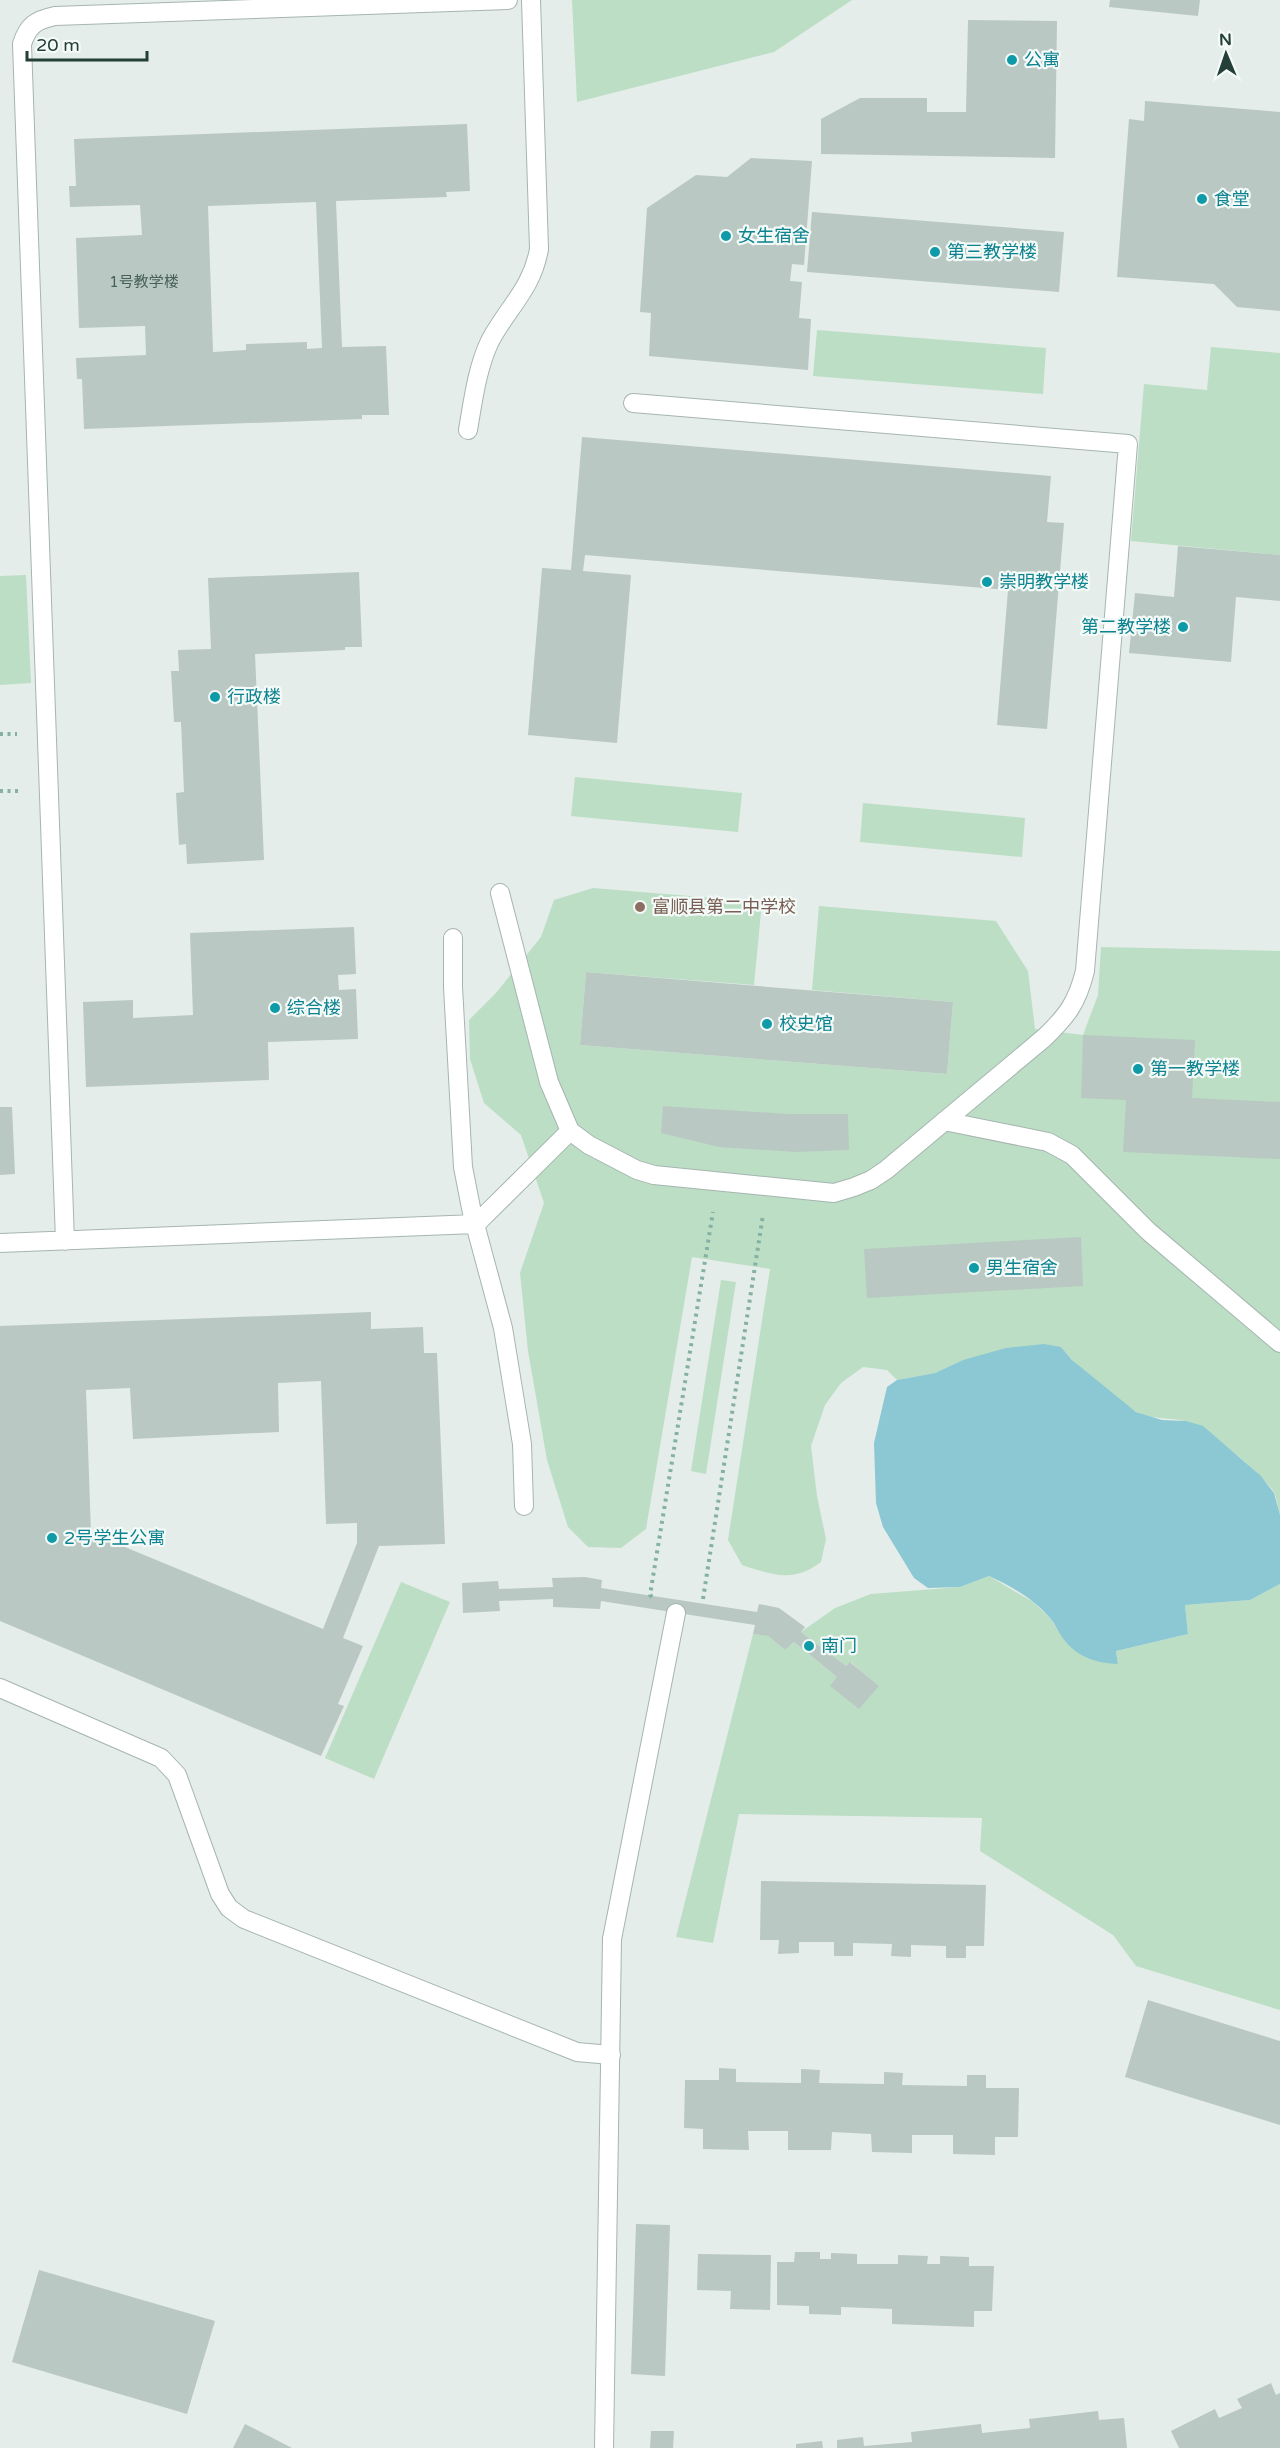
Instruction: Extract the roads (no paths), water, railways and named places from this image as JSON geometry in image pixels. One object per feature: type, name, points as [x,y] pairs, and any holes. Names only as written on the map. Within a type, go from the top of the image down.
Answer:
[{"type":"street","points":[[65,1241],[22,44],[26,31],[41,19],[55,16],[508,0]]},
{"type":"street","points":[[468,430],[475,388],[490,343],[525,292],[535,269],[539,249],[531,0]]},
{"type":"street","points":[[500,893],[549,1082],[570,1131],[589,1145],[637,1170],[654,1175],[834,1193],[854,1187],[879,1175],[1044,1038],[1068,1015],[1079,995],[1085,971],[1128,444],[633,403]]},
{"type":"street","points":[[453,938],[463,1167],[493,1285],[511,1374],[522,1444],[524,1506]]},
{"type":"street","points":[[944,1121],[1048,1142],[1072,1155],[1148,1231],[1280,1342]]},
{"type":"street","points":[[0,1243],[476,1224],[570,1131]]},
{"type":"street","points":[[604,2448],[612,1939],[676,1613]]},
{"type":"street","points":[[0,1688],[161,1758],[177,1775],[220,1894],[229,1908],[244,1919],[577,2052],[611,2055]]},
{"type":"water","points":[[1044,1344],[1061,1347],[1072,1360],[1136,1412],[1162,1420],[1186,1421],[1203,1426],[1261,1476],[1274,1493],[1280,1515],[1280,1584],[1250,1600],[1185,1605],[1188,1634],[1116,1651],[1118,1664],[1096,1661],[1076,1652],[1065,1641],[1044,1611],[1014,1589],[989,1576],[960,1587],[928,1588],[914,1578],[883,1527],[876,1503],[874,1443],[887,1387],[897,1380],[935,1373],[963,1360],[1006,1348]]},
{"type":"place","name":"公寓","points":[[1012,60]]},
{"type":"place","name":"食堂","points":[[1202,199]]},
{"type":"place","name":"女生宿舍","points":[[726,236]]},
{"type":"place","name":"第三教学楼","points":[[935,252]]},
{"type":"place","name":"崇明教学楼","points":[[987,582]]},
{"type":"place","name":"第二教学楼","points":[[1183,627]]},
{"type":"place","name":"行政楼","points":[[215,697]]},
{"type":"place","name":"富顺县第二中学校","points":[[640,907]]},
{"type":"place","name":"综合楼","points":[[275,1008]]},
{"type":"place","name":"校史馆","points":[[767,1024]]},
{"type":"place","name":"第一教学楼","points":[[1138,1069]]},
{"type":"place","name":"男生宿舍","points":[[974,1268]]},
{"type":"place","name":"2号学生公寓","points":[[52,1538]]},
{"type":"place","name":"南门","points":[[809,1646]]}]
